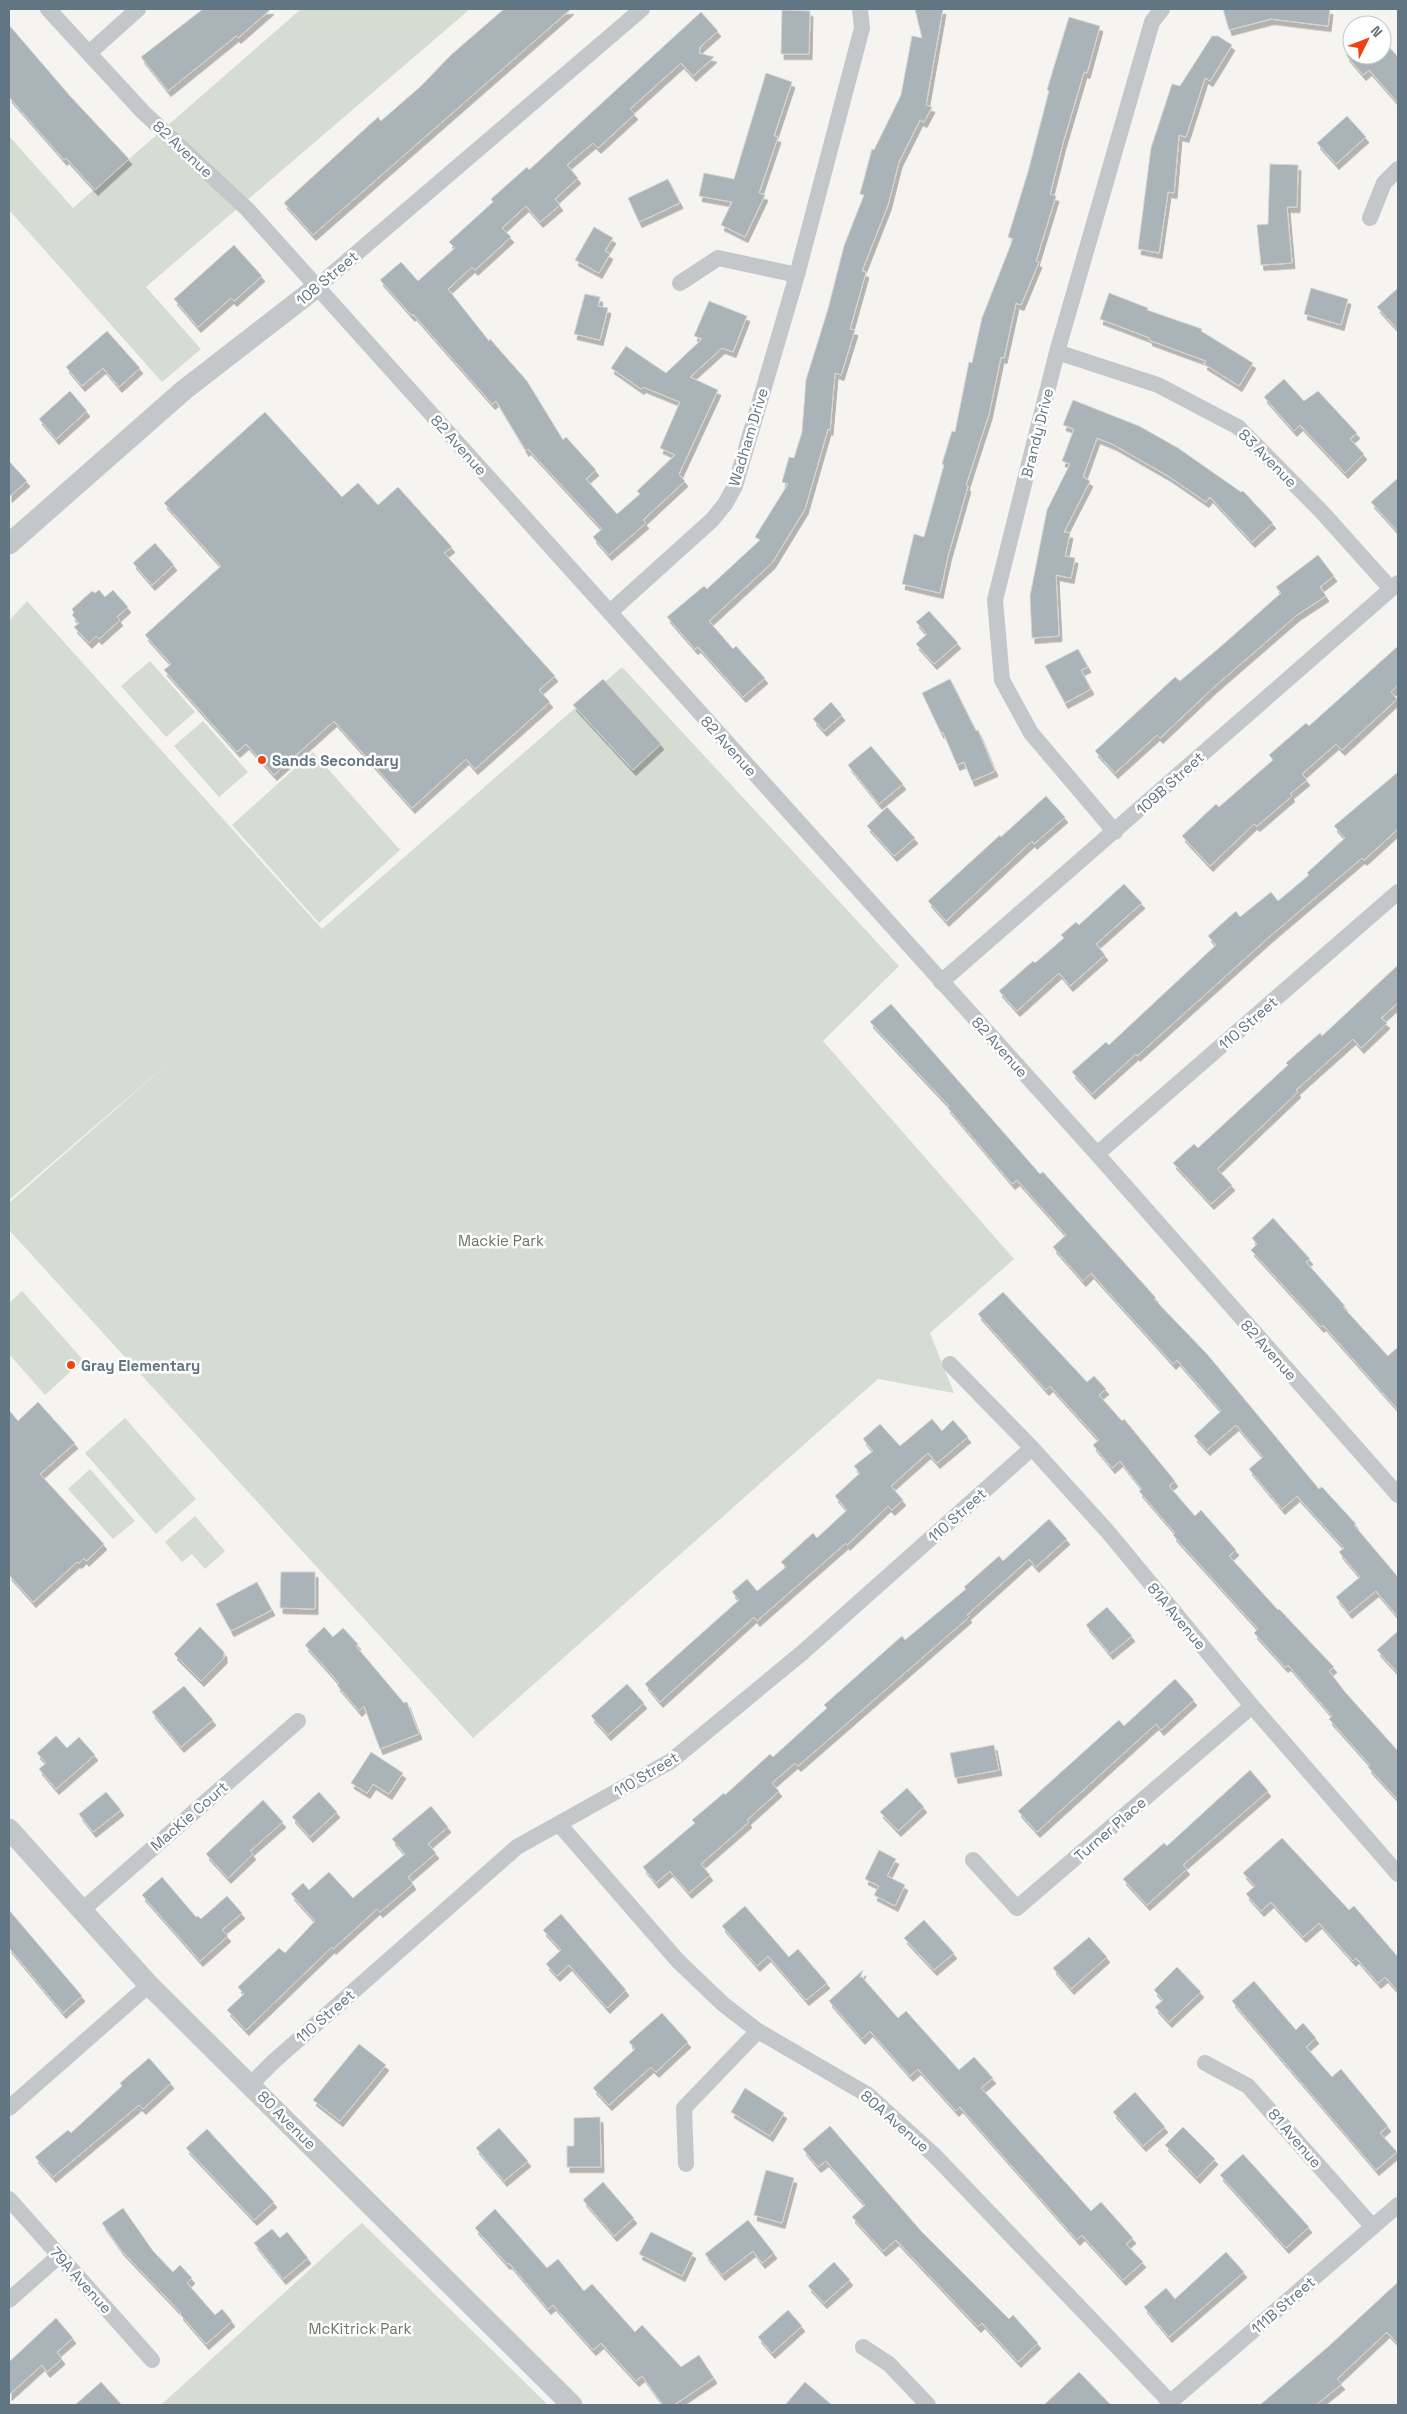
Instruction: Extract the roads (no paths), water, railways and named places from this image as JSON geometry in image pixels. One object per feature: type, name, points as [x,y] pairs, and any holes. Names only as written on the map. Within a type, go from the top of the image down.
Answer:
[{"type":"street","name":"82 Avenue","points":[[48,9],[143,112],[247,209],[1097,1154],[1398,1495]]},
{"type":"street","points":[[89,53],[138,9]]},
{"type":"street","name":"108 Street","points":[[9,544],[176,396],[317,287],[642,9]]},
{"type":"street","name":"Wadham Drive","points":[[610,612],[712,520],[735,486],[797,275],[862,28],[860,9]]},
{"type":"street","name":"Brandy Drive","points":[[1115,832],[1031,733],[1002,680],[995,600],[1057,352],[1152,22],[1162,9]]},
{"type":"street","points":[[1370,218],[1384,183],[1398,169]]},
{"type":"street","points":[[680,283],[718,258],[797,275]]},
{"type":"street","name":"83 Avenue","points":[[1057,352],[1158,386],[1238,427],[1395,586]]},
{"type":"street","name":"109B Street","points":[[941,982],[1115,832],[1367,608],[1395,586]]},
{"type":"street","name":"110 Street","points":[[1097,1154],[1397,896]]},
{"type":"street","name":"81A Avenue","points":[[950,1364],[1032,1448],[1108,1532],[1252,1706],[1398,1874]]},
{"type":"street","name":"110 Street","points":[[251,2084],[273,2062],[517,1847],[671,1761],[802,1653],[1032,1448]]},
{"type":"street","name":"Turner Place","points":[[973,1860],[1017,1908],[1252,1706]]},
{"type":"street","name":"MacKie Court","points":[[81,1910],[298,1720]]},
{"type":"street","name":"80A Avenue","points":[[559,1824],[678,1961],[723,2004],[758,2031],[868,2095],[936,2157],[1168,2404]]},
{"type":"street","name":"80 Avenue","points":[[9,1829],[149,1985],[251,2084],[572,2405]]},
{"type":"street","points":[[9,2108],[149,1985]]},
{"type":"street","points":[[686,2164],[684,2108],[758,2031]]},
{"type":"street","name":"81 Avenue","points":[[1205,2063],[1248,2086],[1373,2227]]},
{"type":"street","name":"79A Avenue","points":[[9,2199],[152,2360]]},
{"type":"street","name":"111B Street","points":[[1168,2404],[1398,2205]]},
{"type":"street","points":[[9,2300],[59,2256]]},
{"type":"street","points":[[863,2347],[889,2364],[928,2405]]},
{"type":"place","name":"Sands Secondary","points":[[262,760]]},
{"type":"place","name":"Gray Elementary","points":[[71,1365]]},
{"type":"park label","name":"Mackie Park","points":[[501,1240]]},
{"type":"park label","name":"McKitrick Park","points":[[360,2328]]}]
